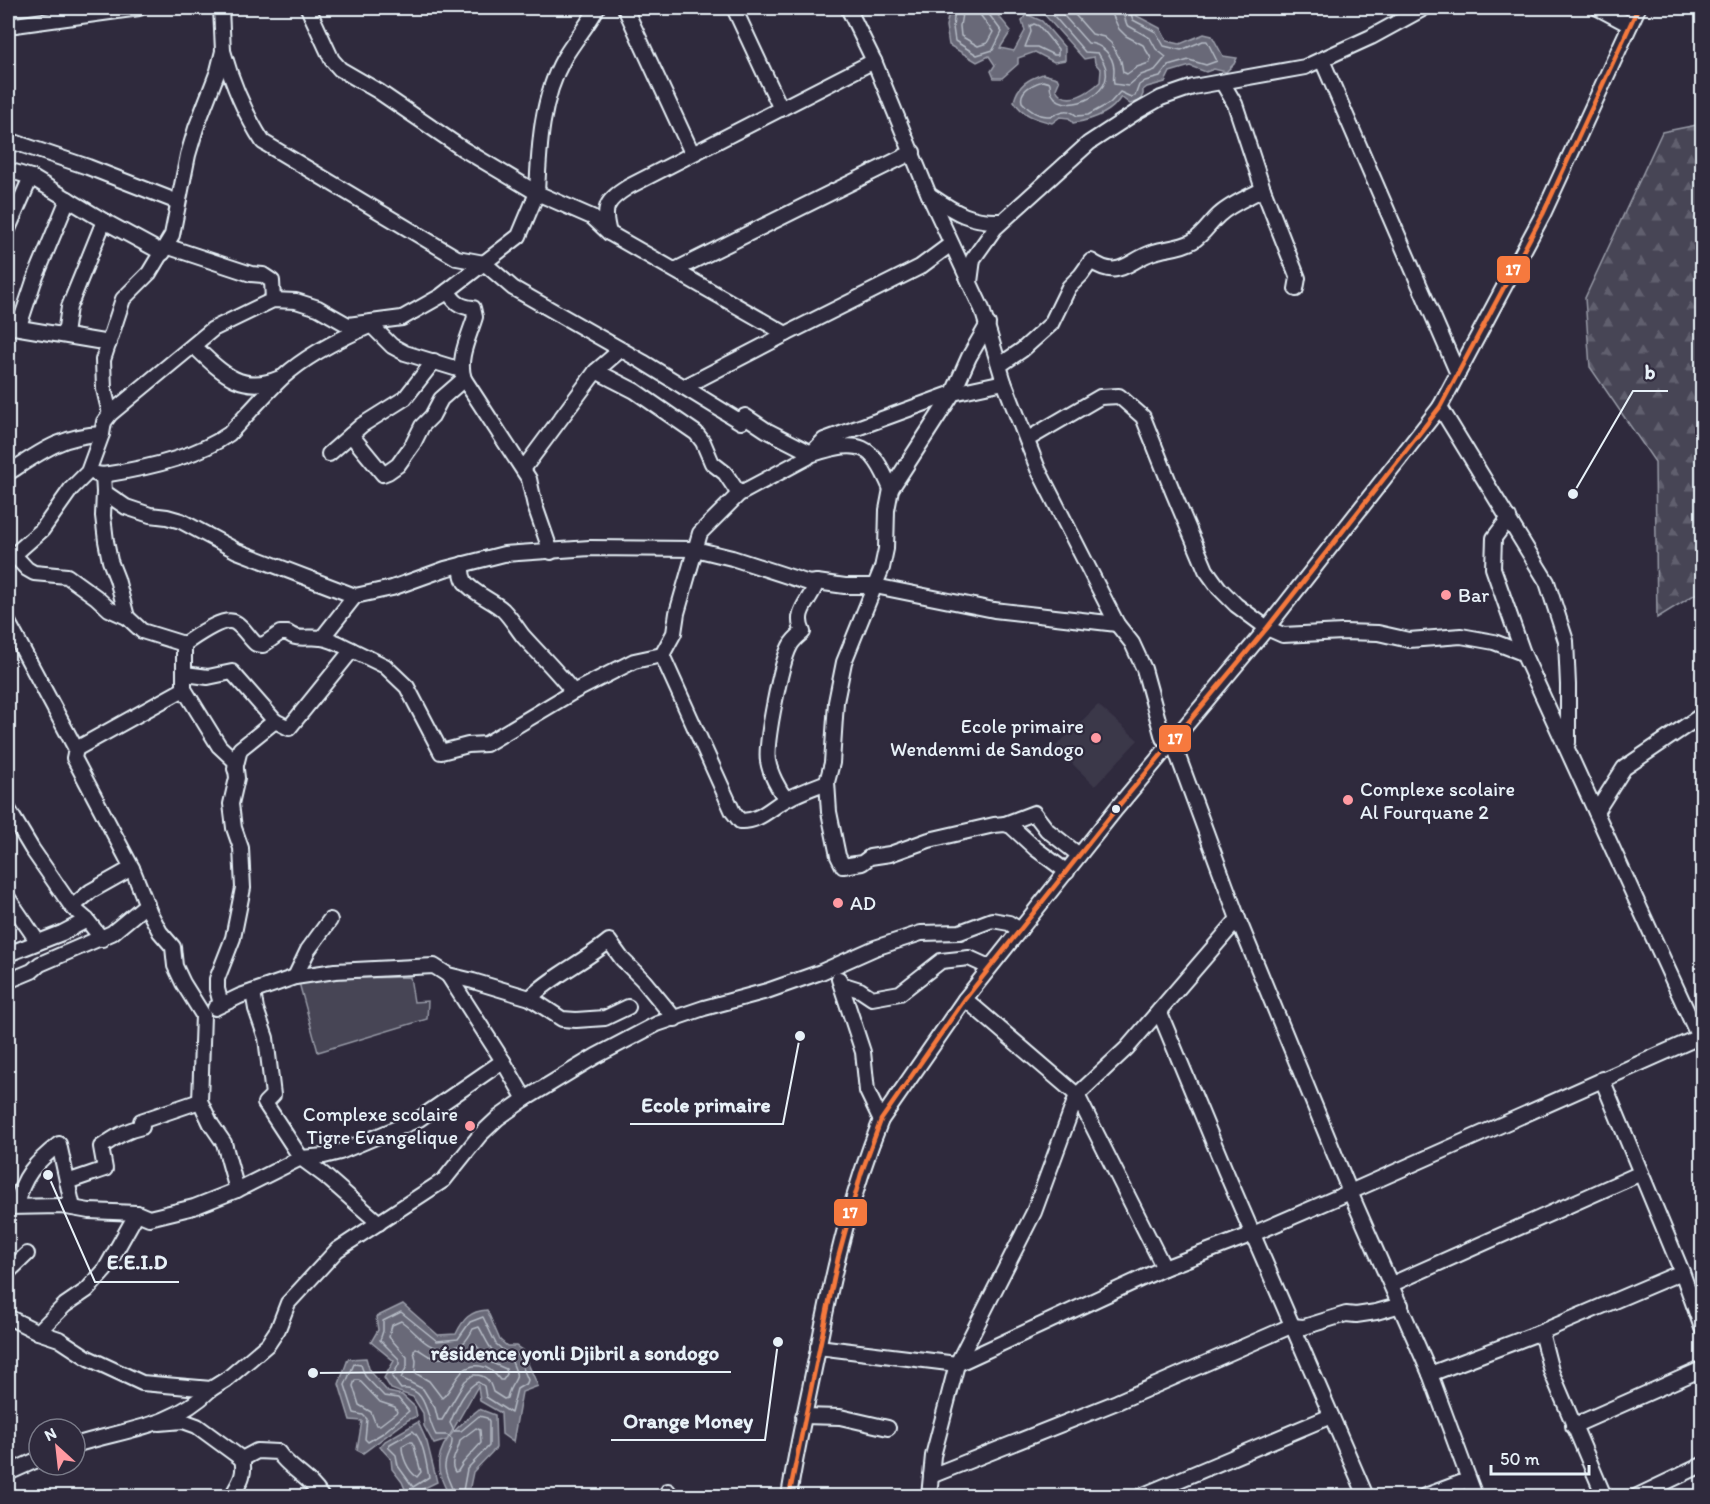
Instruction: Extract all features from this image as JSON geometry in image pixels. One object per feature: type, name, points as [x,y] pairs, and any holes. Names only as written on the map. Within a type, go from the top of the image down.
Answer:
[{"type":"street","points":[[8,26],[78,11],[139,8]]},
{"type":"street","points":[[221,8],[223,51],[234,85],[263,142],[457,258],[484,263],[513,288],[741,422],[745,416],[813,454]]},
{"type":"street","points":[[308,8],[332,60],[340,69],[378,91],[463,149],[537,193],[592,217],[609,233],[786,334]]},
{"type":"street","points":[[597,8],[564,58],[551,87],[542,128],[537,193],[519,236],[448,291],[402,318],[374,324],[348,325],[318,308],[296,301],[273,300],[213,329],[110,414],[104,422],[88,472],[71,489],[42,530],[11,558],[34,573],[68,576],[109,609],[127,617],[142,631],[184,644],[225,620],[234,621],[256,644],[263,645],[280,633],[288,633],[294,638],[322,638],[341,644],[385,666],[407,687],[441,752],[468,745],[486,744],[573,692],[634,661],[662,655],[674,633],[677,612],[700,533],[739,494],[813,454],[847,445],[856,446],[872,455],[880,463],[891,489]]},
{"type":"street","points":[[625,8],[692,153]]},
{"type":"street","points":[[734,8],[781,109]]},
{"type":"street","points":[[848,8],[874,61],[929,195],[988,324],[1004,382],[1038,469],[1117,624],[1132,643],[1144,669],[1163,738],[1172,740]]},
{"type":"street","points":[[970,282],[974,259],[1001,221],[1089,143],[1138,111],[1177,92],[1305,67],[1371,37],[1424,8]]},
{"type":"street","points":[[1598,8],[1630,25]]},
{"type":"street","points":[[789,1497],[803,1416],[842,1240],[881,1120],[989,968],[1172,740],[1267,628],[1440,408],[1543,214],[1638,8]]},
{"type":"street","points":[[110,414],[104,389],[103,360],[123,299],[149,273],[172,235],[192,141],[215,81],[223,51]]},
{"type":"street","points":[[1322,60],[1458,374]]},
{"type":"street","points":[[609,233],[604,216],[608,203],[628,187],[874,61]]},
{"type":"street","points":[[1222,82],[1235,104],[1263,189],[1298,278],[1296,289]]},
{"type":"street","points":[[8,140],[88,167],[178,202]]},
{"type":"street","points":[[675,270],[913,152]]},
{"type":"street","points":[[8,170],[31,177],[104,221],[165,249],[251,274],[263,275],[272,281],[273,300]]},
{"type":"street","points":[[8,229],[31,177]]},
{"type":"street","points":[[1000,365],[1022,350],[1051,324],[1069,287],[1091,261],[1106,269],[1125,268],[1154,252],[1188,244],[1205,232],[1218,215],[1263,189]]},
{"type":"street","points":[[929,195],[956,213],[972,219],[983,222],[1001,221]]},
{"type":"street","points":[[68,199],[13,326],[109,343]]},
{"type":"street","points":[[64,334],[69,307],[104,221]]},
{"type":"street","points":[[684,387],[920,267],[951,244]]},
{"type":"street","points":[[351,435],[383,474],[388,472],[410,449],[422,426],[432,416],[441,399],[463,375],[463,356],[475,317],[473,308],[458,304],[448,291]]},
{"type":"street","points":[[374,324],[392,345],[405,353],[434,361],[463,375],[524,468],[550,552]]},
{"type":"street","points":[[88,472],[103,476],[169,460],[221,440],[284,377],[315,353],[374,324]]},
{"type":"street","points":[[988,324],[969,357],[953,393],[891,489],[887,510],[886,549],[882,568],[844,662],[836,702],[832,763],[827,782],[829,812],[838,856],[843,866],[862,863],[870,857],[890,854],[929,840],[1005,824],[1034,813],[1047,830],[1079,855]]},
{"type":"street","points":[[194,346],[232,379],[253,384],[267,384],[284,377]]},
{"type":"street","points":[[524,468],[596,371],[619,349]]},
{"type":"street","points":[[329,454],[362,425],[405,398],[434,361]]},
{"type":"street","points":[[596,371],[635,391],[696,433],[703,442],[711,463],[725,473],[739,494]]},
{"type":"street","points":[[813,454],[824,440],[953,393],[1004,382]]},
{"type":"street","points":[[1028,439],[1100,397],[1119,396],[1143,417],[1206,570],[1219,588],[1236,605],[1267,628],[1283,635],[1378,633],[1409,640],[1461,636],[1494,642],[1523,653]]},
{"type":"street","points":[[1440,408],[1547,582],[1566,640],[1569,751]]},
{"type":"street","points":[[8,473],[56,443],[88,434],[102,434]]},
{"type":"street","points":[[103,476],[103,516],[106,541],[127,617]]},
{"type":"street","points":[[104,492],[126,507],[150,515],[182,521],[237,552],[355,596],[393,588],[463,564],[504,554],[609,548],[695,549],[732,558],[809,584],[817,582],[845,586],[875,586],[994,610],[1117,624]]},
{"type":"street","points":[[818,1347],[957,1364],[1164,1268],[1253,1234],[1602,1079],[1701,1041],[1523,653],[1493,568],[1494,538],[1509,518]]},
{"type":"street","points":[[463,564],[464,579],[468,585],[494,602],[512,618],[522,635],[556,670],[573,692]]},
{"type":"street","points":[[786,799],[767,759],[769,742],[783,667],[790,646],[803,632],[799,616],[817,582]]},
{"type":"street","points":[[322,638],[355,596]]},
{"type":"street","points":[[8,622],[76,749],[74,758],[132,868],[160,932],[172,947],[175,966],[203,1016],[200,1101],[210,1124],[224,1143],[237,1190]]},
{"type":"street","points":[[184,644],[184,688],[219,746],[235,761],[237,778],[231,804],[234,828],[241,848],[243,888],[234,938],[218,979],[217,989],[221,1004]]},
{"type":"street","points":[[185,674],[208,677],[232,672],[275,721],[289,728],[352,651]]},
{"type":"street","points":[[662,655],[733,812],[740,821],[749,822],[759,818],[786,799],[827,782]]},
{"type":"street","points":[[76,749],[184,688]]},
{"type":"street","points":[[1596,812],[1624,768],[1702,715]]},
{"type":"street","points":[[235,769],[240,749],[275,721]]},
{"type":"street","points":[[1172,740],[1238,919],[1350,1192],[1430,1374],[1475,1497]]},
{"type":"street","points":[[10,819],[72,908],[87,920],[102,939]]},
{"type":"street","points":[[1005,824],[1011,826],[1031,845],[1067,872]]},
{"type":"street","points":[[72,908],[91,891],[132,868]]},
{"type":"street","points":[[8,898],[38,942]]},
{"type":"street","points":[[8,981],[32,971],[39,964],[102,939],[147,904]]},
{"type":"street","points":[[929,1497],[933,1456],[957,1364],[1034,1212],[1077,1095],[1127,1048],[1238,919]]},
{"type":"street","points":[[8,954],[87,920]]},
{"type":"street","points":[[295,977],[308,950],[330,920]]},
{"type":"street","points":[[159,1423],[196,1404],[211,1389],[227,1379],[268,1344],[278,1329],[288,1303],[337,1250],[444,1180],[480,1135],[498,1118],[525,1099],[606,1051],[657,1024],[766,991],[875,948],[921,933],[960,932],[992,920],[1009,923],[1020,930]]},
{"type":"street","points":[[530,998],[544,984],[609,941],[675,1019]]},
{"type":"street","points":[[841,984],[860,990],[872,998],[900,993],[941,961],[969,958],[989,968]]},
{"type":"street","points":[[203,1016],[221,1004],[295,977],[335,971],[434,966],[448,975],[530,998],[562,1019],[605,1018],[628,1007]]},
{"type":"street","points":[[834,966],[863,1052],[867,1091],[881,1120]]},
{"type":"street","points":[[448,975],[525,1099]]},
{"type":"street","points":[[253,992],[266,1038],[273,1095],[265,1103],[301,1158],[379,1223]]},
{"type":"street","points":[[965,999],[1077,1095],[1164,1268]]},
{"type":"street","points":[[1159,1011],[1291,1326],[1366,1497]]},
{"type":"street","points":[[73,1208],[59,1144],[28,1172],[12,1206],[46,1205],[73,1208],[138,1213],[148,1218],[194,1207],[237,1190],[301,1158],[340,1152],[419,1119],[502,1061]]},
{"type":"street","points":[[1602,1079],[1682,1272],[1702,1328]]},
{"type":"street","points":[[67,1182],[105,1169],[101,1147],[130,1129],[142,1127],[141,1121],[200,1101]]},
{"type":"street","points":[[1392,1284],[1641,1173]]},
{"type":"street","points":[[38,1332],[65,1305],[87,1290],[105,1270],[138,1213]]},
{"type":"street","points":[[8,1272],[27,1254]]},
{"type":"street","points":[[1430,1374],[1541,1332],[1682,1272]]},
{"type":"street","points":[[931,1476],[1117,1402],[1291,1326],[1304,1327],[1346,1314],[1356,1316],[1401,1305]]},
{"type":"street","points":[[8,1317],[38,1332],[59,1339],[88,1358],[142,1383],[211,1389]]},
{"type":"street","points":[[1541,1332],[1551,1371],[1604,1497]]},
{"type":"street","points":[[1573,1426],[1702,1369]]},
{"type":"street","points":[[803,1416],[840,1418],[888,1428]]},
{"type":"street","points":[[1141,1497],[1331,1416]]},
{"type":"street","points":[[87,1442],[159,1423],[183,1421],[197,1426],[242,1459],[243,1478],[232,1497]]},
{"type":"street","points":[[242,1459],[257,1451],[278,1452],[285,1463],[307,1478],[321,1497]]},
{"type":"street","points":[[8,1473],[27,1464]]},
{"type":"street","points":[[1637,1497],[1702,1466]]},
{"type":"street","points":[[1425,1497],[1468,1480]]},
{"type":"shaded area","points":[[1098,705],[1138,740],[1095,786],[1055,747]]},
{"type":"green space","points":[[1702,124],[1702,590],[1657,618],[1655,462],[1590,367],[1585,298],[1662,132]]},
{"type":"green space","points":[[410,977],[414,1002],[428,1001],[427,1019],[318,1052],[298,979]]},
{"type":"water","points":[[950,8],[992,8],[1011,31],[1000,48],[1014,51],[1025,31],[1022,21],[1026,14],[1042,21],[1065,48],[1065,60],[1054,62],[1035,52],[1018,58],[1018,64],[1002,78],[994,78],[991,71],[995,65],[989,56],[977,62],[949,45],[946,26]]},
{"type":"water","points":[[1033,8],[1135,8],[1137,16],[1160,28],[1167,41],[1180,44],[1204,34],[1212,36],[1223,56],[1237,58],[1226,72],[1214,69],[1206,72],[1190,66],[1170,72],[1165,82],[1147,87],[1143,90],[1140,101],[1130,104],[1121,97],[1112,108],[1094,118],[1073,123],[1069,118],[1060,117],[1052,123],[1030,116],[1021,110],[1014,101],[1021,87],[1043,74],[1057,78],[1059,82],[1056,89],[1060,95],[1071,98],[1084,94],[1100,82],[1101,70],[1095,63],[1094,57],[1084,59],[1042,12]]},
{"type":"water","points":[[403,1304],[438,1335],[456,1334],[468,1317],[476,1312],[487,1310],[500,1340],[507,1346],[516,1346],[522,1350],[538,1386],[522,1392],[513,1442],[502,1434],[501,1413],[480,1401],[478,1386],[447,1440],[434,1444],[424,1426],[423,1413],[413,1397],[391,1389],[384,1378],[394,1361],[371,1342],[378,1330],[376,1317]]},
{"type":"water","points":[[366,1358],[370,1372],[388,1392],[402,1395],[415,1407],[417,1416],[363,1453],[357,1450],[362,1421],[350,1420],[339,1384],[348,1359]]},
{"type":"water","points":[[479,1409],[495,1415],[496,1448],[473,1472],[468,1496],[449,1496],[439,1470],[441,1451],[451,1435]]},
{"type":"water","points":[[418,1422],[427,1442],[437,1482],[408,1496],[402,1482],[392,1469],[391,1459],[380,1447],[385,1441]]},
{"type":"transit line","name":"17","points":[[789,1496],[838,1258],[861,1174],[881,1120],[965,999],[1116,809],[1267,628],[1440,407],[1543,214],[1638,8]]},
{"type":"place","name":"b","points":[[1573,494]]},
{"type":"place","name":"Bar","points":[[1446,595]]},
{"type":"place","name":"Ecole primaire Wendenmi de Sandogo","points":[[1096,738]]},
{"type":"place","name":"Complexe scolaire Al Fourquane 2","points":[[1348,800]]},
{"type":"place","name":"AD","points":[[838,903]]},
{"type":"place","name":"Ecole primaire","points":[[800,1036]]},
{"type":"place","name":"Complexe scolaire Tigre Evangelique","points":[[470,1126]]},
{"type":"place","name":"E.E.I.D","points":[[48,1175]]},
{"type":"place","name":"Orange Money","points":[[778,1342]]},
{"type":"place","name":"résidence yonli Djibril a sondogo","points":[[313,1373]]}]
